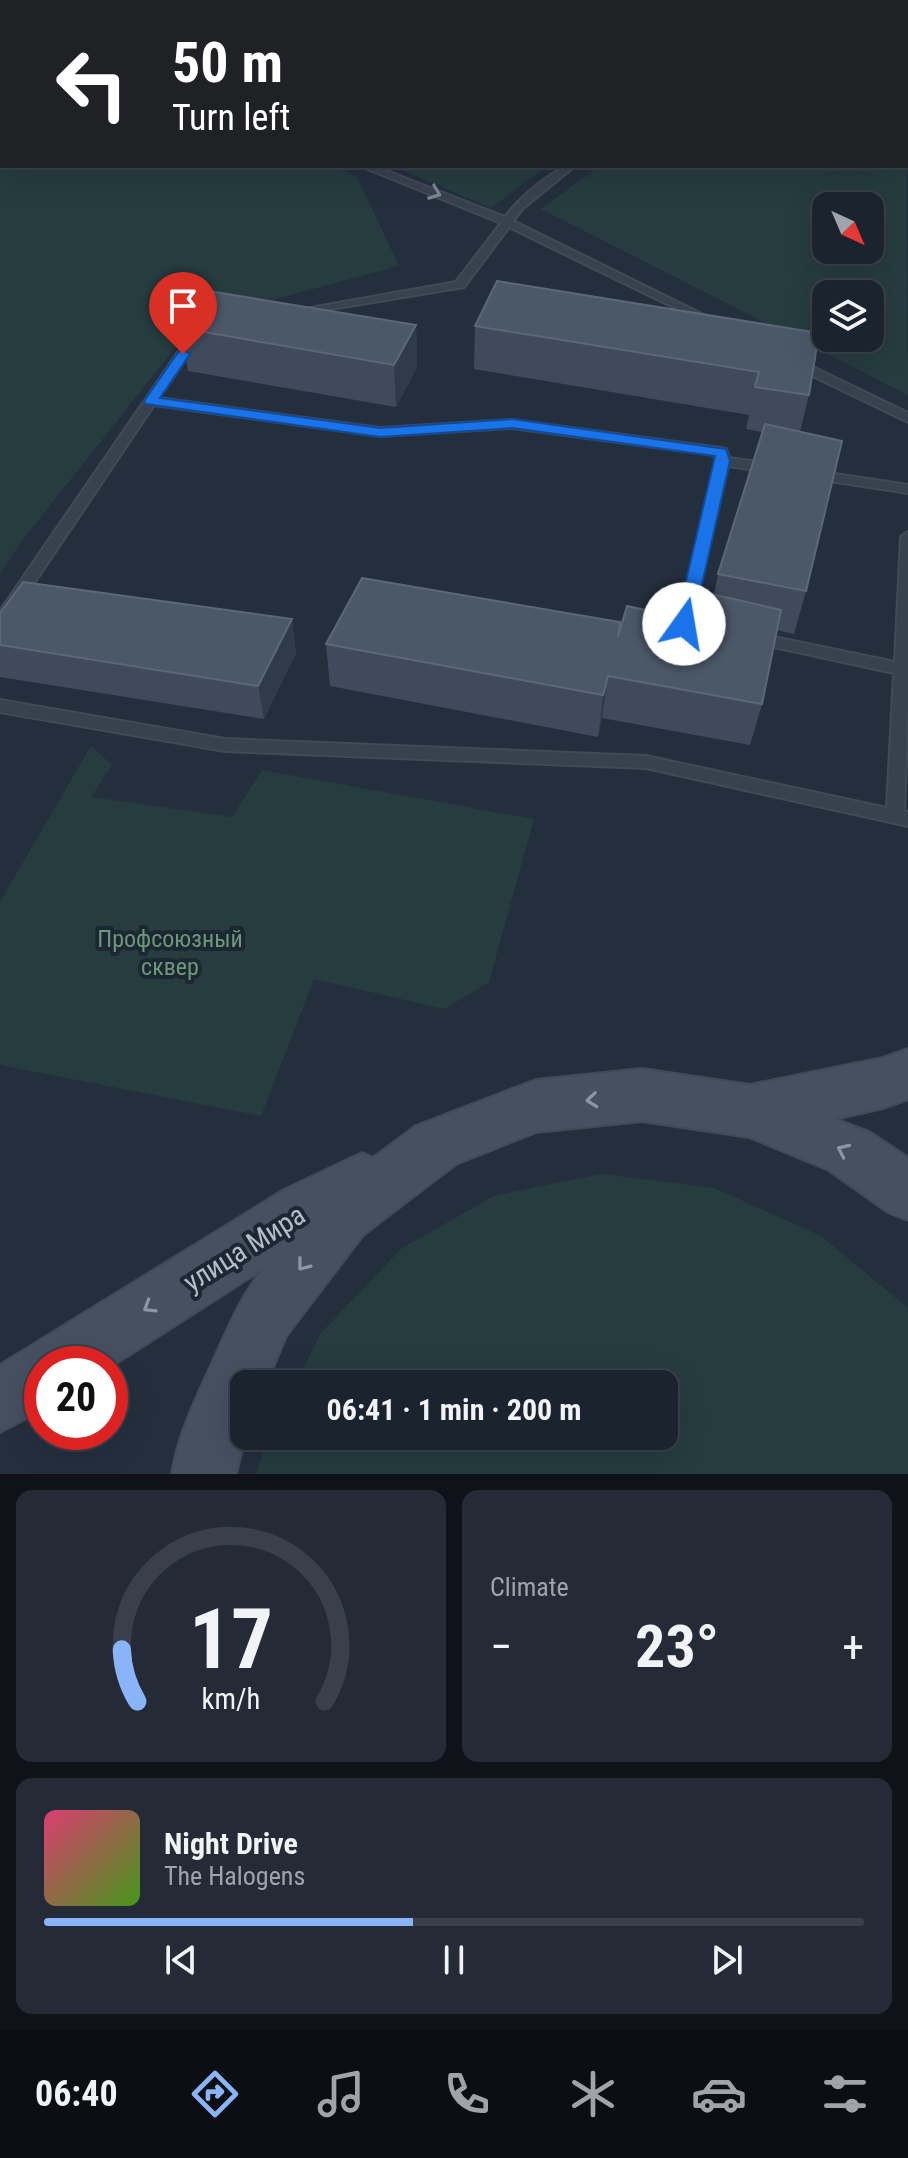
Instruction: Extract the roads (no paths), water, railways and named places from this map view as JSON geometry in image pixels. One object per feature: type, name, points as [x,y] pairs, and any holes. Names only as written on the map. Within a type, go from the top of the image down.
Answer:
[{"type":"main road","points":[[750,1111],[883,1083],[908,1074]]},
{"type":"main road","points":[[204,1474],[209,1444],[265,1315],[343,1215],[436,1145],[536,1106],[642,1095],[750,1111],[849,1151],[908,1192]]},
{"type":"main road","name":"улица Мира","points":[[87,1346],[304,1210],[436,1145]]},
{"type":"main road","points":[[0,1401],[24,1386]]},
{"type":"lane","points":[[370,168],[505,221],[728,329]]},
{"type":"lane","points":[[291,314],[460,285],[505,221],[567,168]]},
{"type":"lane","points":[[0,622],[200,330],[215,328]]},
{"type":"lane","points":[[783,357],[908,418]]},
{"type":"lane","points":[[151,401],[380,432],[512,424],[721,452],[723,461],[686,629]]},
{"type":"lane","points":[[723,461],[785,470]]},
{"type":"lane","points":[[800,473],[908,489]]},
{"type":"lane","points":[[0,706],[225,745],[646,762],[902,818],[902,669],[908,537]]},
{"type":"lane","points":[[747,637],[902,669]]},
{"type":"park label","name":"Профсоюзный сквер","points":[[170,953]]}]
